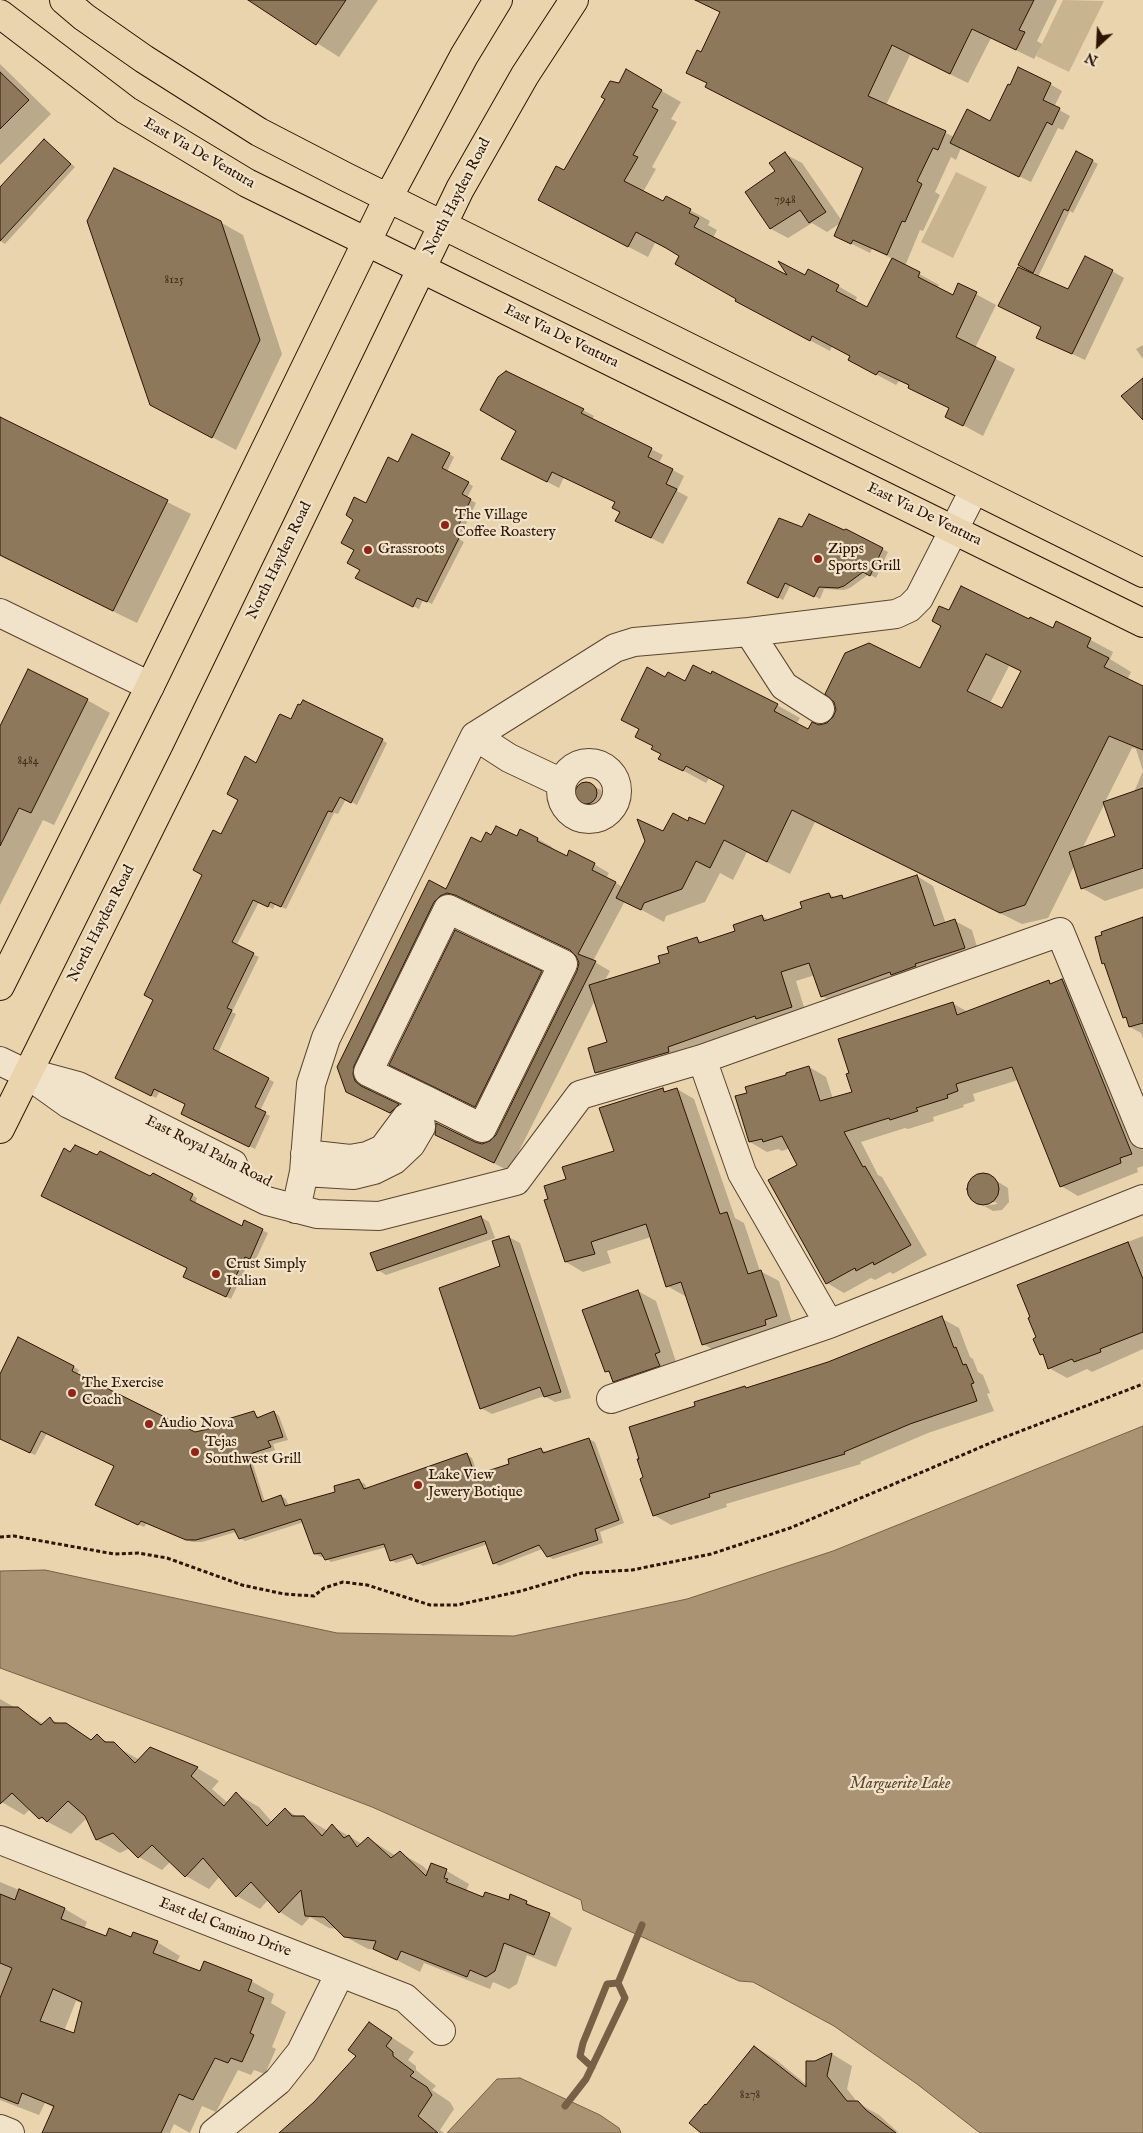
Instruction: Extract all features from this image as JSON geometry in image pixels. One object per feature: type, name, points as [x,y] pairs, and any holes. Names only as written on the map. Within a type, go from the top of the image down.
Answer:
[{"type":"main road","points":[[64,0],[144,59],[259,132],[1143,573]]},
{"type":"main road","points":[[0,986],[150,686],[366,241],[464,56],[498,0]]},
{"type":"main road","name":"North Hayden Road","points":[[0,1129],[185,757],[442,224],[525,74],[574,0]]},
{"type":"main road","name":"East Via De Ventura","points":[[0,14],[90,85],[157,130],[247,183],[1143,623]]},
{"type":"street","points":[[296,1209],[304,1163],[311,1084],[326,1038],[475,736],[615,648],[634,642],[749,632],[896,614],[909,608],[919,598],[974,490]]},
{"type":"street","points":[[0,613],[150,686]]},
{"type":"street","points":[[749,632],[784,686],[820,709]]},
{"type":"street","points":[[475,736],[509,758],[562,783]]},
{"type":"street","points":[[448,908],[563,964],[482,1128],[421,1104],[368,1072],[448,908]]},
{"type":"street","name":"East Royal Palm Road","points":[[0,1061],[27,1074],[69,1104],[267,1202],[317,1214],[379,1216],[516,1181],[580,1095],[702,1059],[1060,932],[1143,1134]]},
{"type":"street","points":[[702,1059],[742,1173],[829,1324]]},
{"type":"street","points":[[304,1163],[354,1175],[374,1170],[394,1160],[412,1144],[421,1126],[421,1104]]},
{"type":"street","points":[[611,1399],[829,1324],[1143,1199]]},
{"type":"street","name":"East del Camino Drive","points":[[0,1840],[405,1998],[441,2031]]},
{"type":"street","points":[[214,2133],[278,2081],[301,2052],[340,1973]]},
{"type":"street","points":[[0,2129],[10,2133]]},
{"type":"path","points":[[0,1537],[14,1536],[114,1554],[138,1553],[167,1558],[242,1585],[284,1594],[314,1596],[324,1588],[343,1582],[367,1585],[430,1605],[457,1605],[582,1573],[632,1570],[711,1554],[790,1528],[1000,1439],[1143,1384]]},
{"type":"shaded area","points":[[1063,0],[1104,1],[1069,72],[1036,56]]},
{"type":"shaded area","points":[[956,172],[987,187],[953,258],[921,242]]},
{"type":"water","name":"Marguerite Lake","points":[[1143,1426],[1143,2133],[980,2133],[917,2084],[834,2026],[753,1982],[739,1981],[583,1910],[581,1900],[372,1807],[181,1734],[0,1668],[0,1571],[45,1570],[337,1633],[514,1636],[687,1599],[833,1551]]},
{"type":"water","points":[[520,2078],[600,2115],[619,2128],[621,2133],[447,2133],[497,2079]]},
{"type":"building","points":[[248,0],[346,0],[316,45]]},
{"type":"building","points":[[695,0],[1034,0],[1019,30],[1025,32],[1016,50],[972,29],[950,74],[892,45],[868,96],[946,131],[938,150],[933,148],[917,181],[922,184],[905,222],[902,221],[887,255],[853,240],[851,244],[834,236],[863,168],[705,87],[707,83],[686,73],[697,50],[701,52],[720,12]]},
{"type":"building","points":[[1018,67],[1051,83],[1043,100],[1060,108],[1052,125],[1047,122],[1019,177],[950,143],[967,109],[990,121]]},
{"type":"building","points":[[626,69],[662,90],[652,107],[658,110],[633,155],[638,157],[624,181],[663,201],[666,196],[691,209],[689,213],[699,218],[694,227],[787,275],[778,261],[805,275],[808,269],[839,285],[836,291],[867,307],[892,258],[920,272],[918,277],[953,295],[958,283],[977,292],[956,337],[996,357],[963,426],[945,417],[949,408],[908,388],[909,385],[879,371],[876,375],[848,360],[850,356],[812,336],[810,341],[735,301],[736,299],[675,264],[679,256],[636,232],[628,247],[538,200],[556,166],[564,170],[605,99],[601,97],[610,81],[619,83]]},
{"type":"building","points":[[0,72],[29,100],[0,129]]},
{"type":"building","points":[[44,139],[71,164],[0,241],[0,187]]},
{"type":"building","points":[[1076,151],[1093,160],[1068,211],[1064,209],[1033,273],[1018,265]]},
{"type":"building","points":[[785,152],[826,212],[809,223],[800,210],[770,229],[745,192],[775,171],[769,163]]},
{"type":"building","points":[[114,168],[221,221],[260,340],[212,438],[150,405],[87,221]]},
{"type":"building","points":[[1085,256],[1113,270],[1072,354],[1036,338],[1041,327],[998,306],[1018,267],[1068,289]]},
{"type":"building","points":[[506,371],[584,409],[581,413],[652,448],[648,457],[673,469],[666,484],[677,489],[651,538],[615,521],[620,512],[612,508],[615,502],[552,472],[547,482],[501,459],[516,431],[480,410],[498,377]]},
{"type":"building","points":[[1143,378],[1143,420],[1121,396]]},
{"type":"building","points":[[0,417],[168,500],[113,611],[0,555]]},
{"type":"building","points":[[412,434],[450,453],[442,468],[469,482],[462,494],[471,499],[454,535],[459,538],[427,602],[417,598],[413,607],[355,578],[360,570],[347,563],[354,550],[341,543],[353,520],[346,515],[354,497],[366,503],[388,457],[398,462]]},
{"type":"building","name":"Zipps Sports Grill","points":[[809,514],[844,530],[846,529],[883,548],[870,576],[863,572],[844,586],[838,588],[819,587],[814,597],[785,583],[778,598],[747,583],[779,518],[802,527]]},
{"type":"building","points":[[961,586],[1029,619],[1030,617],[1053,628],[1056,621],[1091,638],[1087,647],[1109,658],[1104,667],[1143,686],[1143,750],[1109,736],[1025,905],[1000,913],[792,810],[767,862],[724,840],[710,868],[696,861],[682,889],[644,903],[641,910],[616,898],[645,841],[637,819],[663,831],[673,813],[688,821],[689,817],[705,824],[724,786],[686,766],[683,771],[658,759],[661,754],[651,749],[653,746],[635,737],[639,729],[621,720],[647,667],[665,677],[668,672],[685,681],[693,665],[711,674],[712,671],[778,704],[774,711],[808,729],[812,722],[819,725],[827,723],[833,717],[836,710],[834,702],[825,694],[845,653],[869,643],[920,668],[941,626],[932,621],[939,606],[949,610]],"holes":[[[986,654],[1021,671],[1002,708],[967,691]]]},
{"type":"building","points":[[28,669],[88,699],[31,813],[19,808],[0,846],[0,726]]},
{"type":"building","points":[[303,700],[383,739],[351,803],[340,797],[332,812],[328,811],[281,907],[270,902],[268,907],[253,900],[232,942],[254,953],[227,1008],[232,1010],[213,1049],[269,1078],[255,1107],[266,1112],[249,1147],[181,1114],[185,1104],[154,1089],[151,1096],[115,1078],[153,1000],[144,995],[202,875],[193,870],[213,830],[221,834],[238,800],[227,794],[245,756],[256,763],[279,715],[291,719],[298,704],[300,705]]},
{"type":"building","points":[[586,782],[594,785],[597,793],[594,801],[586,804],[578,801],[575,793],[578,785]]},
{"type":"building","points":[[1143,788],[1143,868],[1081,889],[1069,852],[1115,836],[1103,802]]},
{"type":"building","points":[[496,826],[517,836],[520,829],[538,838],[537,841],[567,856],[569,850],[595,863],[592,870],[616,882],[578,954],[596,961],[494,1163],[435,1135],[436,1123],[482,1144],[490,1141],[496,1135],[577,971],[579,963],[576,956],[570,950],[455,895],[447,893],[440,896],[434,902],[354,1066],[353,1074],[355,1081],[361,1086],[399,1104],[390,1113],[346,1092],[337,1067],[429,880],[446,889],[471,837],[481,842],[486,832],[491,835]]},
{"type":"building","points":[[917,875],[934,926],[955,919],[965,948],[915,964],[916,966],[891,975],[890,972],[821,997],[809,963],[781,972],[792,1007],[756,1019],[755,1016],[668,1047],[669,1052],[595,1073],[588,1048],[607,1042],[589,985],[660,963],[658,956],[669,953],[667,947],[697,937],[699,943],[735,931],[733,925],[762,915],[764,921],[802,908],[800,902],[829,893],[831,898],[842,895],[843,899]]},
{"type":"building","points":[[1143,917],[1143,1023],[1129,1027],[1126,1017],[1123,1018],[1104,963],[1102,964],[1095,937],[1102,935],[1101,932]]},
{"type":"building","points":[[455,930],[542,971],[475,1107],[389,1065]]},
{"type":"building","points":[[1062,979],[1132,1154],[1120,1158],[1121,1163],[1060,1187],[1012,1067],[956,1084],[958,1091],[947,1095],[948,1098],[916,1108],[918,1111],[844,1132],[863,1167],[865,1166],[911,1245],[874,1265],[873,1262],[856,1271],[855,1268],[826,1284],[768,1180],[797,1165],[782,1136],[763,1142],[762,1139],[749,1142],[735,1096],[747,1093],[745,1087],[809,1066],[820,1101],[852,1092],[846,1074],[849,1073],[838,1039],[953,1002],[957,1015],[1049,980],[1050,984]]},
{"type":"building","points":[[663,1088],[664,1092],[677,1088],[720,1214],[727,1212],[748,1274],[761,1270],[777,1316],[765,1320],[766,1325],[702,1345],[681,1282],[666,1287],[646,1224],[591,1242],[595,1254],[565,1262],[544,1200],[548,1199],[544,1186],[566,1179],[562,1167],[614,1151],[599,1108]]},
{"type":"building","points":[[75,1145],[97,1155],[100,1151],[150,1176],[153,1173],[193,1194],[190,1200],[242,1226],[244,1220],[263,1229],[250,1259],[245,1257],[226,1297],[183,1277],[187,1268],[41,1196],[64,1148],[70,1152]]},
{"type":"building","points":[[983,1173],[989,1174],[994,1178],[998,1183],[998,1195],[994,1200],[989,1204],[983,1205],[977,1204],[972,1200],[968,1195],[967,1189],[968,1183],[972,1178],[977,1174]]},
{"type":"building","points":[[481,1216],[487,1233],[377,1271],[370,1253]]},
{"type":"building","points":[[509,1236],[561,1392],[544,1397],[540,1387],[480,1409],[439,1288],[500,1266],[492,1241]]},
{"type":"building","points":[[1128,1242],[1143,1279],[1143,1332],[1100,1349],[1101,1352],[1074,1362],[1072,1359],[1048,1369],[1043,1354],[1040,1355],[1033,1339],[1036,1337],[1017,1285]]},
{"type":"building","points":[[638,1290],[660,1352],[655,1354],[660,1366],[613,1382],[609,1371],[605,1372],[582,1310]]},
{"type":"building","points":[[942,1316],[954,1348],[956,1347],[963,1365],[966,1364],[974,1383],[971,1384],[977,1401],[910,1424],[844,1452],[845,1454],[709,1494],[710,1497],[653,1516],[640,1479],[643,1477],[629,1427],[695,1406],[694,1402],[828,1362]]},
{"type":"building","points":[[18,1337],[74,1366],[72,1371],[195,1432],[221,1426],[221,1421],[254,1411],[257,1418],[274,1411],[283,1437],[268,1441],[271,1447],[247,1455],[262,1502],[281,1495],[285,1506],[335,1492],[334,1486],[359,1479],[364,1489],[467,1453],[475,1475],[509,1464],[508,1459],[541,1448],[543,1453],[589,1438],[619,1520],[595,1529],[598,1540],[547,1557],[539,1545],[493,1564],[485,1541],[417,1564],[412,1554],[390,1561],[384,1544],[325,1560],[321,1553],[314,1554],[301,1519],[239,1539],[234,1529],[196,1540],[186,1540],[141,1521],[138,1525],[95,1505],[114,1466],[41,1431],[30,1453],[0,1439],[0,1374]]},
{"type":"building","points":[[0,1707],[18,1707],[41,1725],[50,1717],[54,1723],[66,1723],[91,1740],[97,1734],[105,1742],[114,1742],[135,1763],[150,1747],[198,1767],[191,1776],[224,1806],[236,1792],[267,1826],[285,1808],[292,1816],[304,1816],[322,1836],[332,1824],[344,1838],[349,1835],[357,1847],[368,1837],[391,1858],[400,1851],[426,1876],[431,1863],[447,1869],[444,1878],[448,1879],[446,1882],[483,1897],[485,1892],[509,1900],[510,1894],[527,1901],[526,1904],[550,1913],[534,1955],[504,1943],[495,1971],[486,1977],[470,1970],[467,1977],[401,1951],[397,1960],[373,1949],[376,1941],[344,1937],[324,1917],[305,1916],[301,1890],[279,1913],[251,1882],[236,1897],[203,1858],[185,1877],[152,1845],[138,1858],[113,1833],[96,1840],[85,1816],[68,1801],[47,1822],[42,1817],[39,1819],[12,1793],[0,1804]]},
{"type":"building","points":[[19,1889],[65,1908],[61,1919],[106,1936],[109,1928],[131,1937],[133,1932],[158,1941],[153,1953],[200,1971],[204,1961],[252,1980],[248,1991],[264,1998],[250,2033],[254,2035],[242,2062],[231,2058],[228,2063],[215,2058],[193,2100],[179,2094],[161,2133],[42,2133],[54,2106],[22,2093],[18,2104],[0,2097],[0,1998],[12,1968],[0,1963],[0,1894],[15,1900]],"holes":[[[53,1989],[82,2002],[74,2033],[40,2021]]]},
{"type":"building","points":[[369,2022],[392,2038],[386,2046],[393,2052],[393,2056],[414,2072],[410,2076],[427,2087],[432,2095],[418,2116],[438,2133],[279,2133],[314,2102],[356,2056],[348,2050]]},
{"type":"building","points":[[754,2046],[806,2087],[806,2061],[815,2061],[832,2053],[827,2076],[847,2101],[858,2101],[866,2110],[896,2133],[701,2133],[689,2123]]},
{"type":"waterway","points":[[565,2106],[586,2079],[625,1998],[618,1983],[642,1925]]},
{"type":"waterway","points":[[592,2067],[580,2056],[583,2043],[607,1984],[618,1983]]},
{"type":"place","name":"The Village Coffee Roastery","points":[[445,525]]},
{"type":"place","name":"Grassroots","points":[[368,550]]},
{"type":"place","name":"Zipps Sports Grill","points":[[818,559]]},
{"type":"place","name":"Crust Simply Italian","points":[[216,1274]]},
{"type":"place","name":"The Exercise Coach","points":[[72,1393]]},
{"type":"place","name":"Audio Nova","points":[[149,1424]]},
{"type":"place","name":"Tejas Southwest Grill","points":[[195,1452]]},
{"type":"place","name":"Lake View Jewery Botique","points":[[418,1485]]}]
